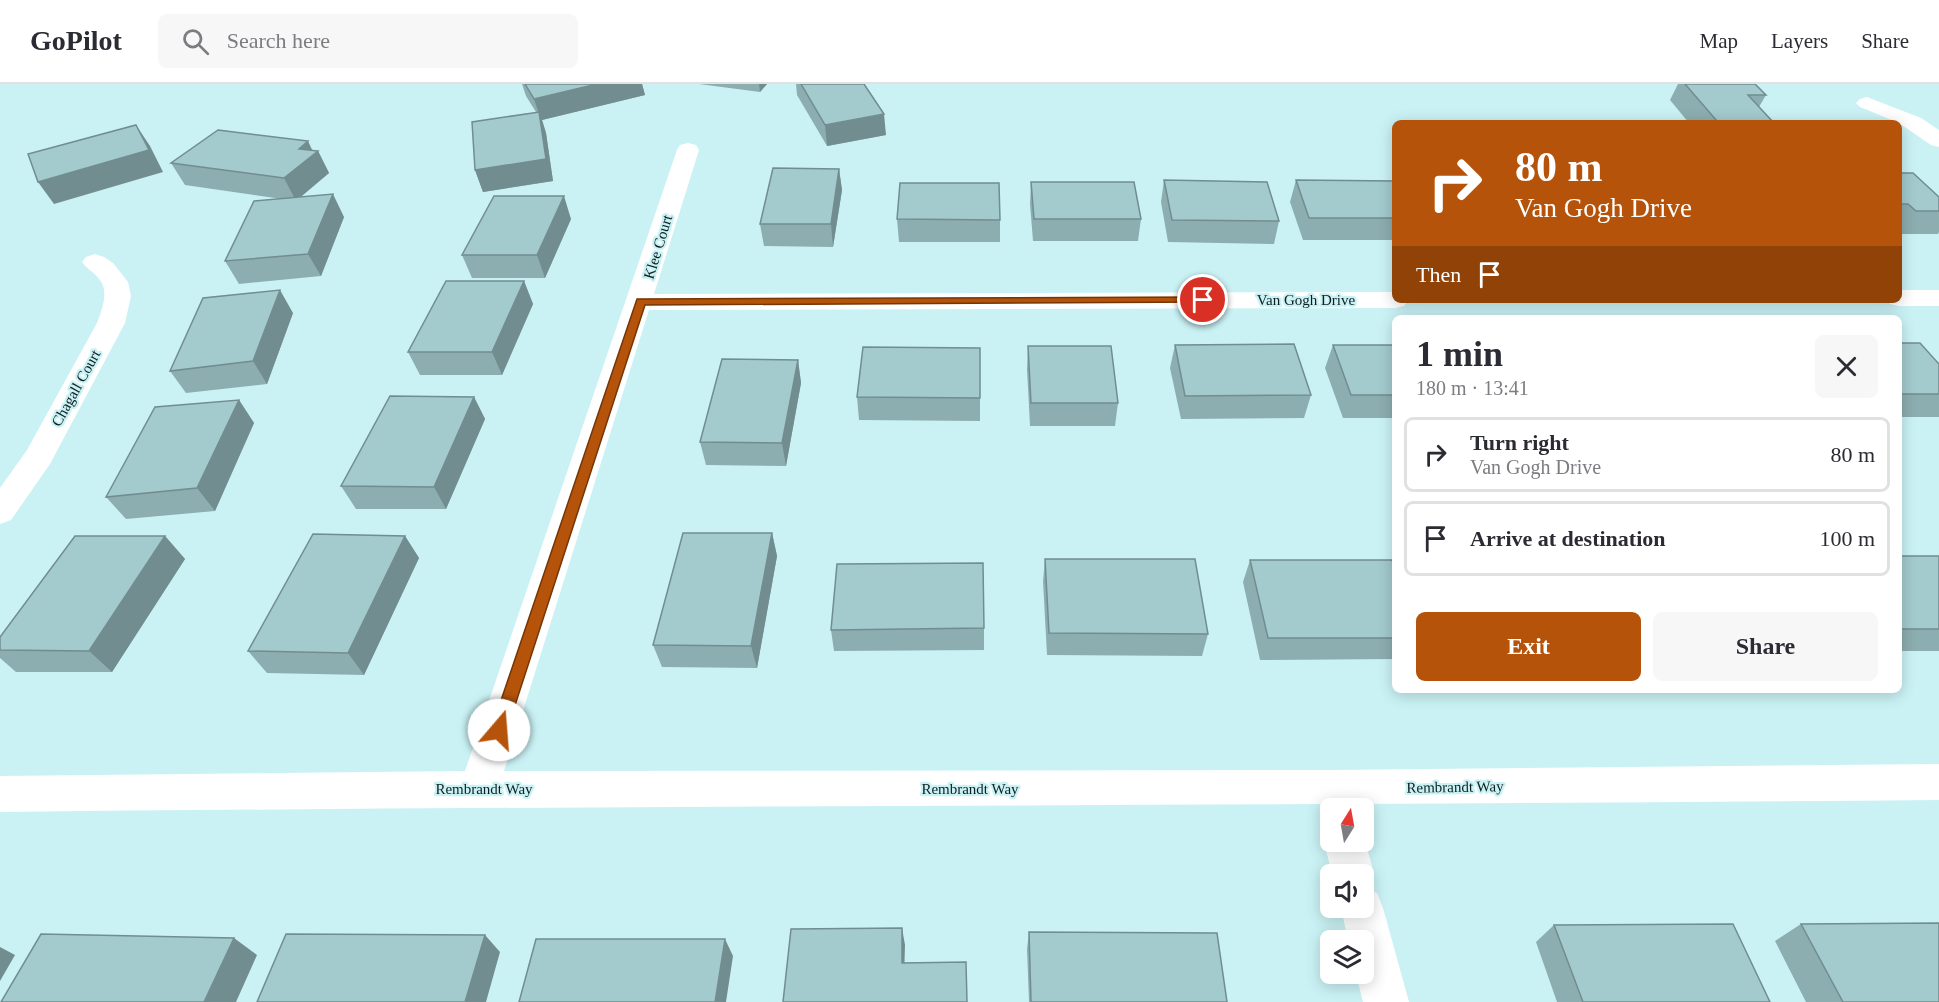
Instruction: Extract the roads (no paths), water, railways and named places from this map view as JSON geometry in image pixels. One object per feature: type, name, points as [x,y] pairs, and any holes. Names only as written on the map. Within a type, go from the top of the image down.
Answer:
[{"type":"street","points":[[1867,103],[1913,123],[1939,140]]},
{"type":"street","name":"Klee Court","points":[[479,789],[688,150]]},
{"type":"street","name":"Chagall Court","points":[[0,512],[39,456],[111,323],[117,307],[117,287],[109,272],[95,262]]},
{"type":"street","points":[[1902,298],[1939,298]]},
{"type":"street","name":"Van Gogh Drive","points":[[640,302],[1392,300]]},
{"type":"street","name":"Rembrandt Way","points":[[0,794],[479,789],[1334,798],[1939,782]]},
{"type":"street","points":[[1365,918],[1386,1002]]}]
